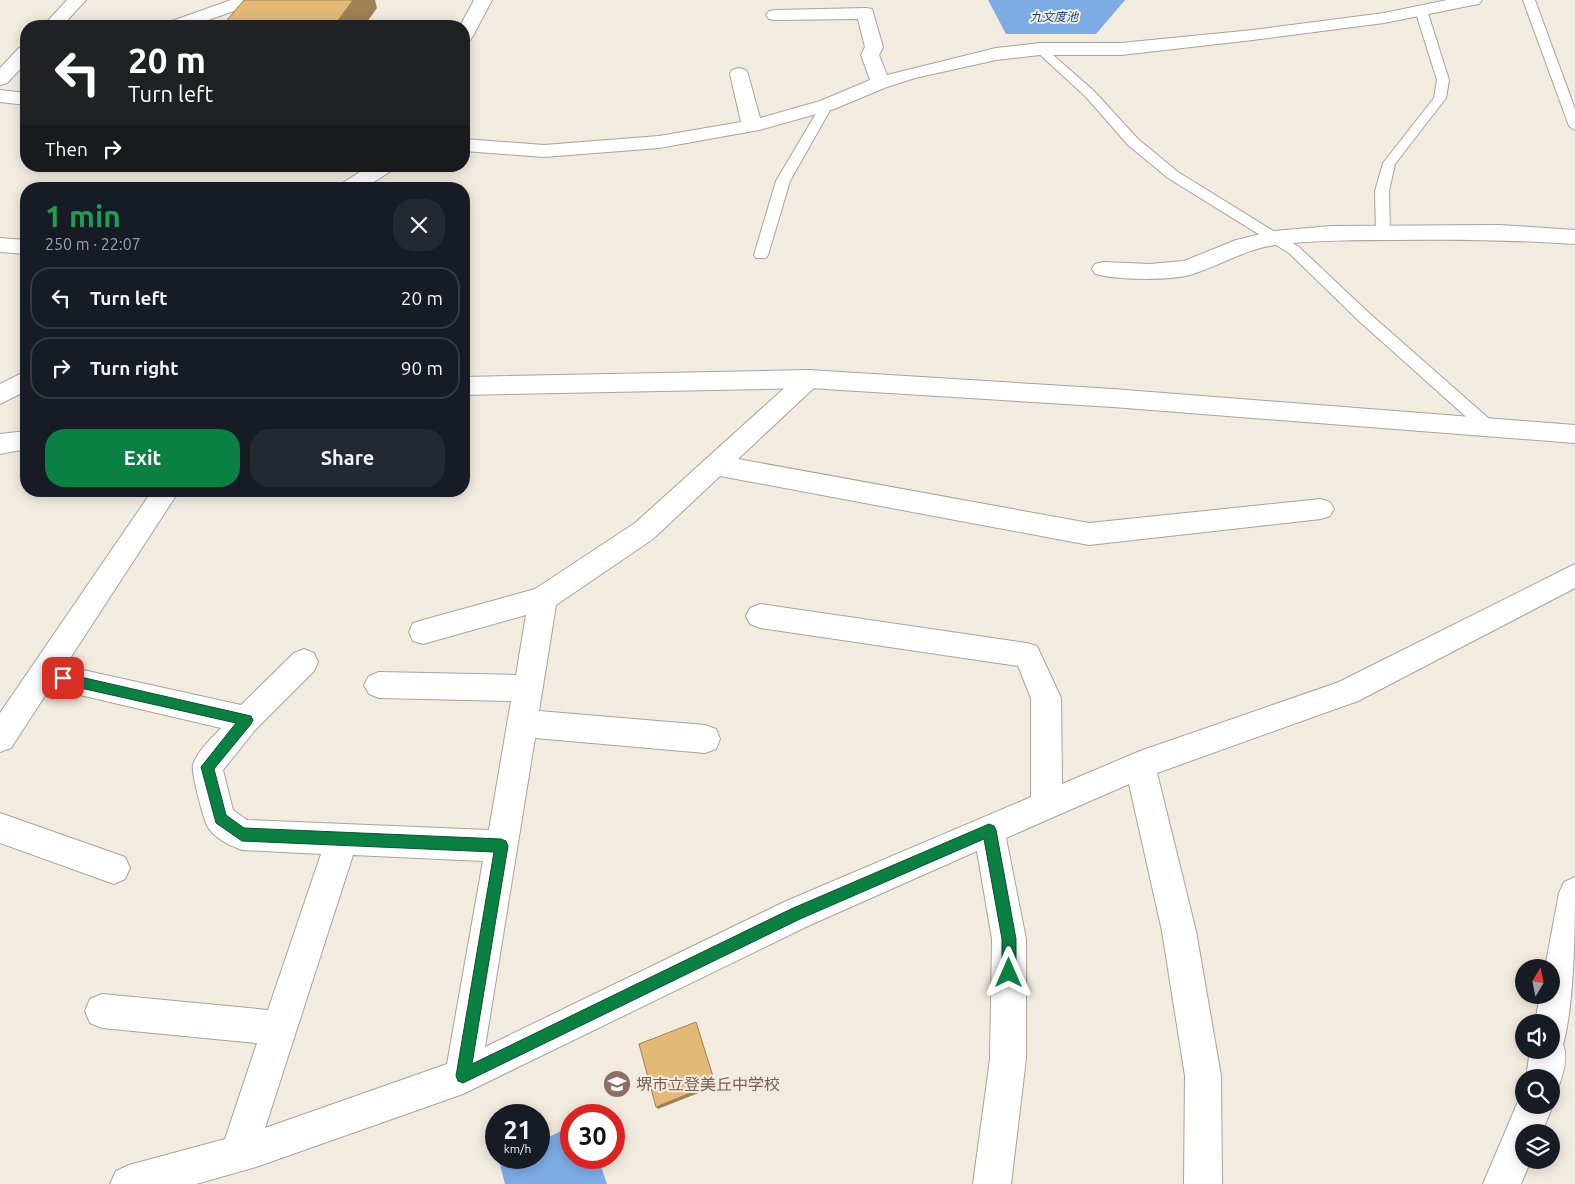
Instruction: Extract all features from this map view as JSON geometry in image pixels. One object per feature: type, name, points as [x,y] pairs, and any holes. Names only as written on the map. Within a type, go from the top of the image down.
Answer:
[{"type":"street","points":[[58,20],[77,0]]},
{"type":"street","points":[[192,20],[248,0]]},
{"type":"street","points":[[470,25],[483,0]]},
{"type":"street","points":[[470,145],[544,151],[659,142],[752,126],[827,105],[880,83],[910,74],[996,54],[1040,49],[1121,49],[1375,19],[1473,0]]},
{"type":"street","points":[[775,15],[866,13],[874,47],[870,56],[880,83]]},
{"type":"street","points":[[0,79],[20,58]]},
{"type":"street","points":[[739,74],[752,126]]},
{"type":"street","points":[[0,89],[20,82]]},
{"type":"street","points":[[0,96],[20,98]]},
{"type":"street","points":[[359,182],[375,172]]},
{"type":"street","points":[[1103,269],[1150,271],[1187,268],[1244,245],[1274,238],[1331,233],[1500,232],[1575,237]]},
{"type":"street","points":[[0,245],[20,247]]},
{"type":"street","points":[[423,632],[543,600],[644,531],[809,378]]},
{"type":"street","points":[[470,386],[809,378],[1113,398],[1575,434]]},
{"type":"street","points":[[0,395],[20,383]]},
{"type":"street","points":[[0,444],[20,441]]},
{"type":"street","points":[[715,465],[1088,534],[1321,509]]},
{"type":"street","points":[[0,738],[162,497]]},
{"type":"street","points":[[129,1184],[238,1154],[463,1076],[796,914],[989,830],[1140,765],[1348,692],[1575,576]]},
{"type":"street","points":[[463,1076],[543,600]]},
{"type":"street","points":[[760,616],[1027,655],[1046,698],[1047,805]]},
{"type":"street","points":[[304,662],[246,720],[207,767],[220,819],[242,834],[501,846]]},
{"type":"street","points":[[44,674],[246,720]]},
{"type":"street","points":[[379,685],[528,688]]},
{"type":"street","points":[[522,723],[705,739]]},
{"type":"street","points":[[1140,765],[1179,930],[1202,1076],[1204,1184]]},
{"type":"street","points":[[0,828],[114,868]]},
{"type":"street","points":[[989,830],[1009,939],[1008,1059],[992,1184]]},
{"type":"street","points":[[238,1154],[342,839]]},
{"type":"street","points":[[1554,1014],[1575,893]]},
{"type":"street","points":[[102,1011],[280,1028]]},
{"type":"street","points":[[1502,1184],[1515,1154]]},
{"type":"lane","points":[[1529,0],[1575,126]]},
{"type":"lane","points":[[1383,233],[1382,191],[1389,163],[1440,98],[1443,80],[1421,10]]},
{"type":"lane","points":[[1040,49],[1090,94],[1133,142],[1173,175],[1294,250],[1364,316],[1489,428]]},
{"type":"lane","points":[[761,255],[784,182],[827,105]]},
{"type":"water","name":"九文度池","points":[[988,0],[1125,0],[1096,34],[1006,34]]},
{"type":"water","points":[[560,1132],[560,1169],[602,1169],[607,1184],[505,1184],[501,1169],[550,1169],[550,1136]]},
{"type":"building","points":[[244,0],[353,0],[338,20],[227,20]]},
{"type":"building","points":[[696,1022],[715,1083],[656,1107],[639,1044]]},
{"type":"place","name":"堺市立登美丘中学校","points":[[617,1084]]},
{"type":"route","points":[[63,678],[246,720],[207,767],[220,819],[242,834],[501,846],[463,1076],[796,914],[989,830],[1009,939],[1009,973]]}]
